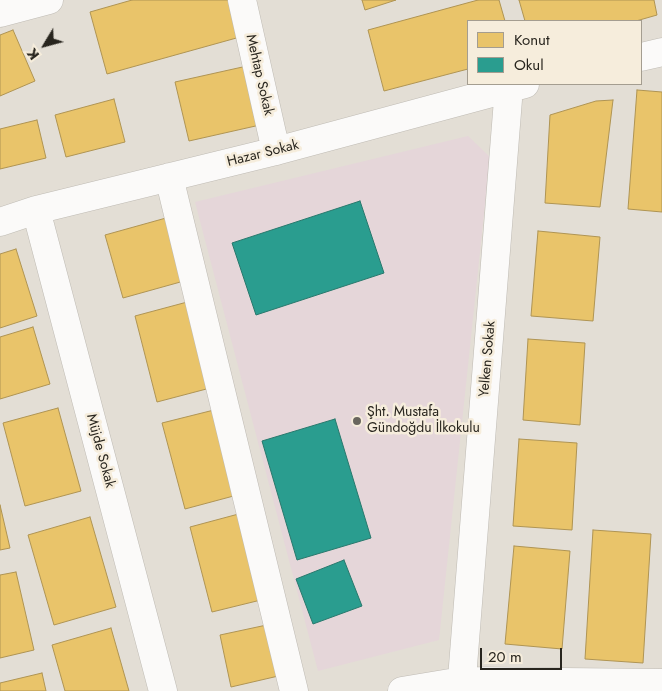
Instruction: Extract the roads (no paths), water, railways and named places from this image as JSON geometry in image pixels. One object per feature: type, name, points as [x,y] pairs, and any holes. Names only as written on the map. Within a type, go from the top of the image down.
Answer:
[{"type":"street","points":[[0,13],[49,0]]},
{"type":"street","name":"Mehtap Sokak","points":[[242,0],[276,151]]},
{"type":"street","points":[[642,56],[662,52]]},
{"type":"street","name":"Hazar Sokak","points":[[0,222],[36,210],[276,151],[517,86]]},
{"type":"street","name":"Yelken Sokak","points":[[462,686],[517,86]]},
{"type":"street","points":[[169,177],[294,691]]},
{"type":"street","name":"Müjde Sokak","points":[[36,210],[163,691]]},
{"type":"street","points":[[402,691],[462,686],[662,683]]},
{"type":"place","name":"Şht. Mustafa Gündoğdu İlkokulu","points":[[357,421]]}]
